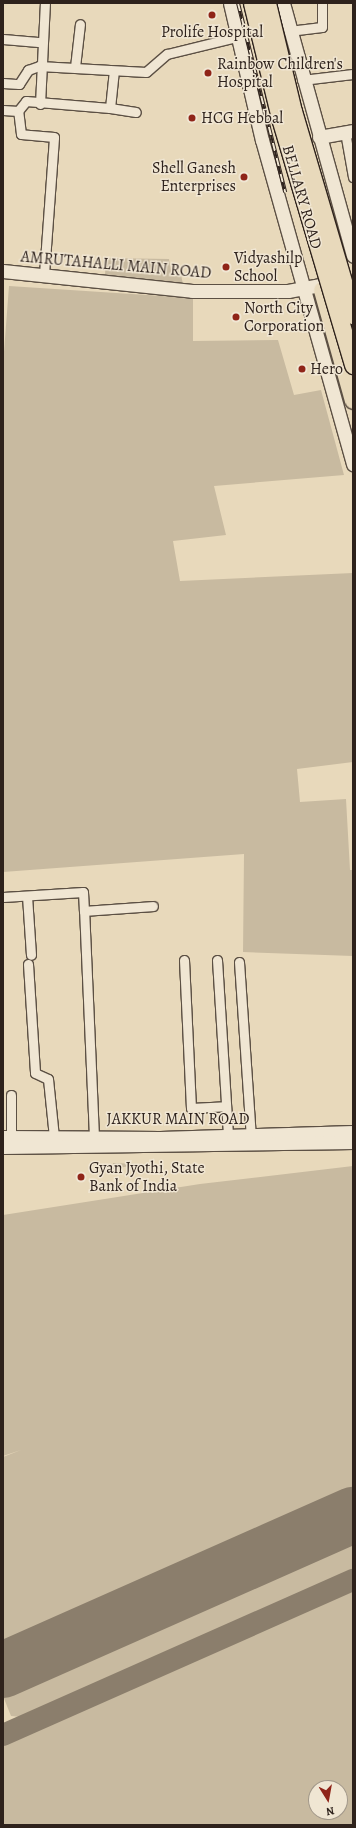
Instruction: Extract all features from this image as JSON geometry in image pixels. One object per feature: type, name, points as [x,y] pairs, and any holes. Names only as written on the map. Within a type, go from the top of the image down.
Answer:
[{"type":"highway","name":"BELLARY ROAD","points":[[246,3],[273,120],[353,400]]},
{"type":"highway","name":"BELLARY ROAD","points":[[252,3],[280,118],[353,365]]},
{"type":"highway","name":"BELLARY ROAD","points":[[267,3],[297,126],[353,315]]},
{"type":"highway","name":"BELLARY ROAD","points":[[275,3],[309,141],[351,284]]},
{"type":"street","points":[[40,104],[39,66],[45,3]]},
{"type":"street","points":[[230,3],[237,37],[304,290],[353,464]]},
{"type":"street","points":[[283,3],[302,80],[351,240],[353,255]]},
{"type":"street","points":[[289,31],[322,27],[322,3]]},
{"type":"street","points":[[75,67],[80,24]]},
{"type":"street","points":[[3,83],[19,84],[28,70],[39,66],[146,72],[168,54],[237,37]]},
{"type":"street","points":[[3,39],[41,42]]},
{"type":"street","points":[[110,108],[114,71]]},
{"type":"street","points":[[302,80],[353,74]]},
{"type":"street","points":[[44,274],[54,137],[21,134],[18,111],[26,101],[40,104],[110,108],[136,112]]},
{"type":"street","points":[[3,110],[18,111]]},
{"type":"street","points":[[319,137],[349,131],[353,177]]},
{"type":"street","name":"AMRUTAHALLI MAIN ROAD","points":[[3,271],[44,274],[192,291],[304,290],[321,286],[351,284]]},
{"type":"street","points":[[3,897],[83,892],[94,1137]]},
{"type":"street","points":[[27,896],[35,1073],[48,1079],[54,1137]]},
{"type":"street","points":[[84,911],[153,906]]},
{"type":"street","points":[[184,960],[191,1108],[226,1106]]},
{"type":"street","points":[[217,960],[228,1136]]},
{"type":"street","points":[[239,962],[251,1136]]},
{"type":"street","points":[[12,1095],[16,1139]]},
{"type":"street","name":"JAKKUR MAIN ROAD","points":[[3,1147],[16,1139],[54,1137],[251,1136],[353,1132]]},
{"type":"street","name":"JAKKUR MAIN ROAD","points":[[16,1139],[353,1142]]},
{"type":"shaded area","points":[[106,258],[169,259],[172,276],[181,275],[183,284],[105,275]]},
{"type":"shaded area","points":[[9,286],[193,298],[193,341],[278,340],[294,395],[321,390],[344,475],[214,486],[226,535],[173,541],[180,581],[353,573],[353,762],[297,769],[300,802],[346,799],[350,870],[353,870],[353,956],[243,952],[244,854],[3,872],[3,365]]},
{"type":"shaded area","points":[[113,1163],[141,1164],[113,1169]]},
{"type":"shaded area","points":[[353,1166],[353,1501],[3,1656],[3,1457],[21,1450],[3,1456],[3,1215],[200,1184]]},
{"type":"shaded area","points":[[353,1530],[353,1570],[21,1717],[11,1716],[3,1696],[3,1684]]},
{"type":"shaded area","points":[[353,1591],[353,1825],[3,1825],[3,1746]]},
{"type":"taxiway","points":[[3,1735],[353,1580]]},
{"type":"runway","points":[[3,1670],[353,1515]]},
{"type":"railway","points":[[238,3],[285,192]]},
{"type":"place","name":"Prolife Hospital","points":[[212,15]]},
{"type":"place","name":"Rainbow Children's Hospital","points":[[208,73]]},
{"type":"place","name":"HCG Hebbal","points":[[192,118]]},
{"type":"place","name":"Shell Ganesh Enterprises","points":[[244,177]]},
{"type":"place","name":"Vidyashilp School","points":[[226,267]]},
{"type":"place","name":"North City Corporation","points":[[236,317]]},
{"type":"place","name":"Hero","points":[[302,369]]},
{"type":"place","name":"Gyan Jyothi, State Bank of India","points":[[81,1177]]}]
